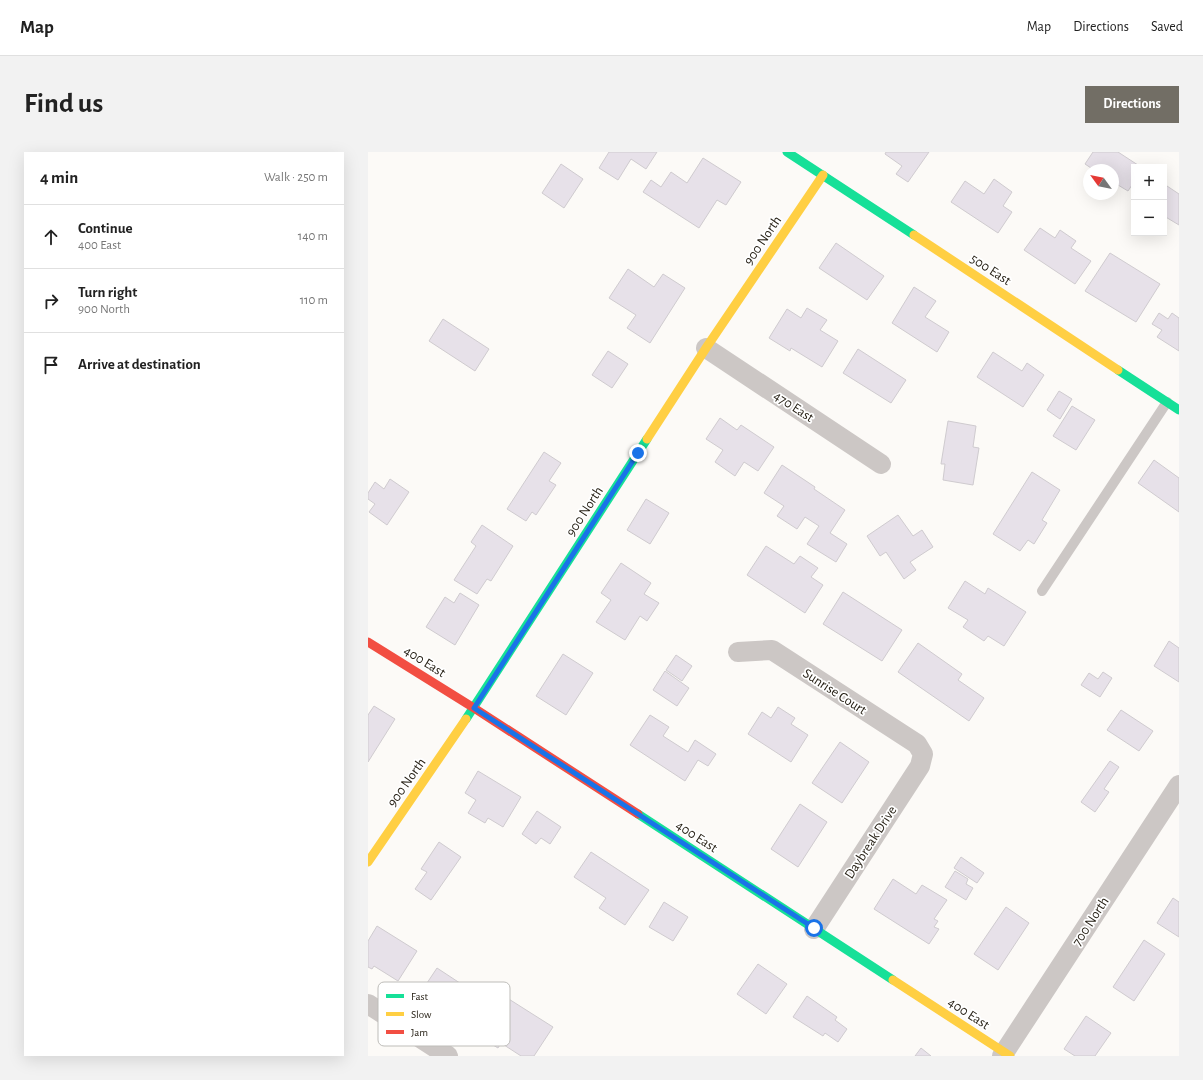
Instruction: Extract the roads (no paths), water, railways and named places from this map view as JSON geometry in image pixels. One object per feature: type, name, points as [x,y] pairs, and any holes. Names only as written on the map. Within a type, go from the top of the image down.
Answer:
[{"type":"street","name":"500 East","points":[[787,152],[1179,410]]},
{"type":"street","name":"900 North","points":[[368,862],[474,708],[706,348],[822,175]]},
{"type":"street","name":"470 East","points":[[706,348],[882,464]]},
{"type":"street","name":"400 East","points":[[368,642],[474,708],[814,928],[1005,1055]]},
{"type":"street","name":"Sunrise Court","points":[[738,652],[772,650],[917,744],[923,754]]},
{"type":"street","name":"Daybreak Drive","points":[[814,928],[920,766],[923,754]]},
{"type":"street","name":"700 North","points":[[1005,1055],[1179,785]]},
{"type":"street","points":[[368,1004],[378,1010]]},
{"type":"street","points":[[433,1046],[448,1056]]},
{"type":"lane","points":[[1042,591],[1167,402]]}]
